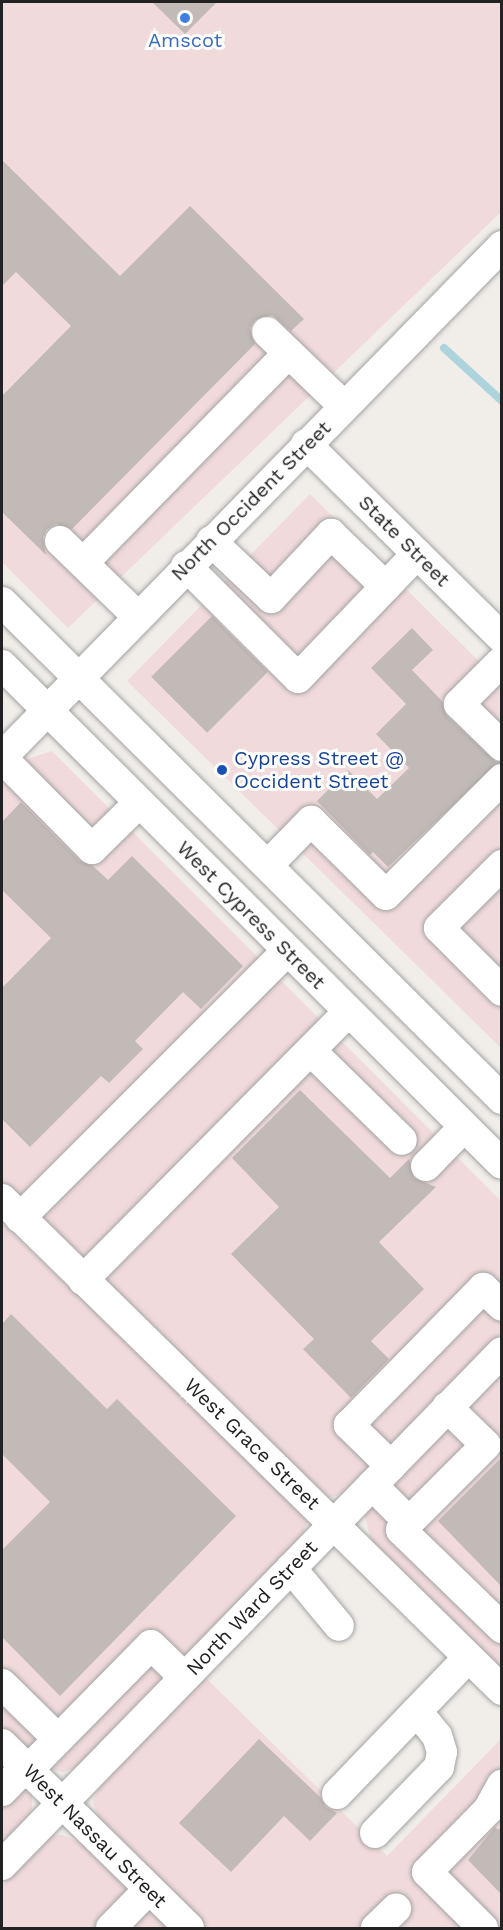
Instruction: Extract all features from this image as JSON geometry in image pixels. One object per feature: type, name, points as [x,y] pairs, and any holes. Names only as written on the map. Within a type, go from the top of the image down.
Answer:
[{"type":"street","name":"North Occident Street","points":[[2,757],[137,616],[501,246]]},
{"type":"street","points":[[267,332],[344,406]]},
{"type":"street","points":[[83,563],[289,353]]},
{"type":"street","name":"State Street","points":[[306,444],[501,638]]},
{"type":"street","points":[[211,541],[271,598],[331,534],[386,587]]},
{"type":"street","points":[[60,541],[137,616]]},
{"type":"street","points":[[186,566],[298,678],[417,554]]},
{"type":"street","points":[[2,602],[501,1099]]},
{"type":"street","points":[[501,661],[459,704],[501,746]]},
{"type":"street","name":"West Cypress Street","points":[[2,665],[501,1164]]},
{"type":"street","points":[[2,757],[92,849],[139,803]]},
{"type":"street","points":[[268,865],[311,821],[386,896],[501,779]]},
{"type":"street","points":[[501,865],[439,928],[501,991]]},
{"type":"street","points":[[11,1209],[287,951]]},
{"type":"street","points":[[83,1280],[348,1012]]},
{"type":"street","points":[[311,1051],[402,1140]]},
{"type":"street","points":[[426,1166],[464,1127]]},
{"type":"street","name":"West Grace Street","points":[[11,1209],[501,1690]]},
{"type":"street","points":[[409,1522],[350,1425],[483,1288],[501,1306]]},
{"type":"street","name":"North Ward Street","points":[[2,1864],[501,1352]]},
{"type":"street","points":[[447,1407],[486,1445],[401,1530],[501,1628]]},
{"type":"street","points":[[291,1568],[339,1626]]},
{"type":"street","points":[[2,1791],[58,1739],[151,1645],[184,1677]]},
{"type":"street","points":[[337,1794],[468,1658]]},
{"type":"street","points":[[2,1683],[58,1739]]},
{"type":"street","points":[[375,1833],[439,1767],[442,1752],[437,1736],[417,1711]]},
{"type":"street","name":"West Nassau Street","points":[[2,1744],[189,1929]]},
{"type":"street","points":[[483,1929],[427,1872],[497,1802]]},
{"type":"street","points":[[111,1929],[149,1889]]},
{"type":"shaded area","points":[[2,2],[501,2],[501,212],[68,628],[2,562]]},
{"type":"shaded area","points":[[310,494],[501,683],[501,1048],[127,681]]},
{"type":"shaded area","points":[[52,751],[501,1201],[501,1333],[344,1494],[330,1497],[317,1492],[2,1185],[2,786],[27,759]]},
{"type":"shaded area","points":[[2,1223],[304,1513],[307,1522],[302,1538],[83,1765],[63,1772],[44,1767],[2,1726]]},
{"type":"shaded area","points":[[501,1370],[501,1675],[373,1548],[365,1517],[366,1508]]},
{"type":"shaded area","points":[[203,1675],[387,1856],[501,1739],[501,1928],[206,1928],[99,1821],[93,1802],[101,1782]]},
{"type":"shaded area","points":[[2,1761],[32,1791],[32,1808],[24,1826],[2,1848]]},
{"type":"shaded area","points":[[49,1835],[63,1835],[89,1847],[172,1928],[2,1928],[2,1885]]},
{"type":"building","name":"Amscot","points":[[152,2],[217,2],[185,34]]},
{"type":"building","points":[[2,160],[120,276],[190,206],[304,319],[291,331],[272,315],[255,320],[250,328],[255,344],[72,529],[56,524],[47,529],[43,537],[46,555],[2,512],[2,396],[71,326],[16,272],[2,286]]},
{"type":"building","points":[[212,616],[268,672],[207,733],[151,677]]},
{"type":"building","points":[[412,628],[433,650],[412,670],[442,701],[447,716],[497,763],[388,867],[373,852],[370,855],[317,801],[348,770],[377,799],[409,768],[376,734],[406,704],[371,668]]},
{"type":"building","points":[[21,802],[80,861],[93,866],[108,880],[132,856],[243,966],[201,1009],[183,992],[135,1041],[143,1049],[109,1083],[101,1076],[30,1147],[2,1119],[2,988],[51,938],[2,890],[2,822]]},
{"type":"building","points":[[300,1090],[390,1178],[409,1159],[414,1178],[436,1187],[379,1242],[424,1289],[371,1341],[389,1359],[351,1398],[303,1349],[314,1339],[231,1254],[279,1207],[232,1158]]},
{"type":"building","points":[[11,1314],[107,1409],[117,1399],[236,1516],[60,1696],[2,1637],[2,1550],[50,1502],[2,1454],[2,1324]]},
{"type":"building","points":[[501,1458],[501,1586],[438,1521]]},
{"type":"building","points":[[259,1739],[320,1797],[326,1807],[337,1813],[310,1841],[284,1816],[231,1872],[179,1823]]},
{"type":"building","points":[[495,1827],[498,1830],[501,1827],[501,1894],[468,1860]]},
{"type":"waterway","points":[[444,348],[502,401]]},
{"type":"place","name":"Amscot","points":[[185,18]]},
{"type":"place","name":"Cypress Street @ Occident Street","points":[[222,770]]}]
